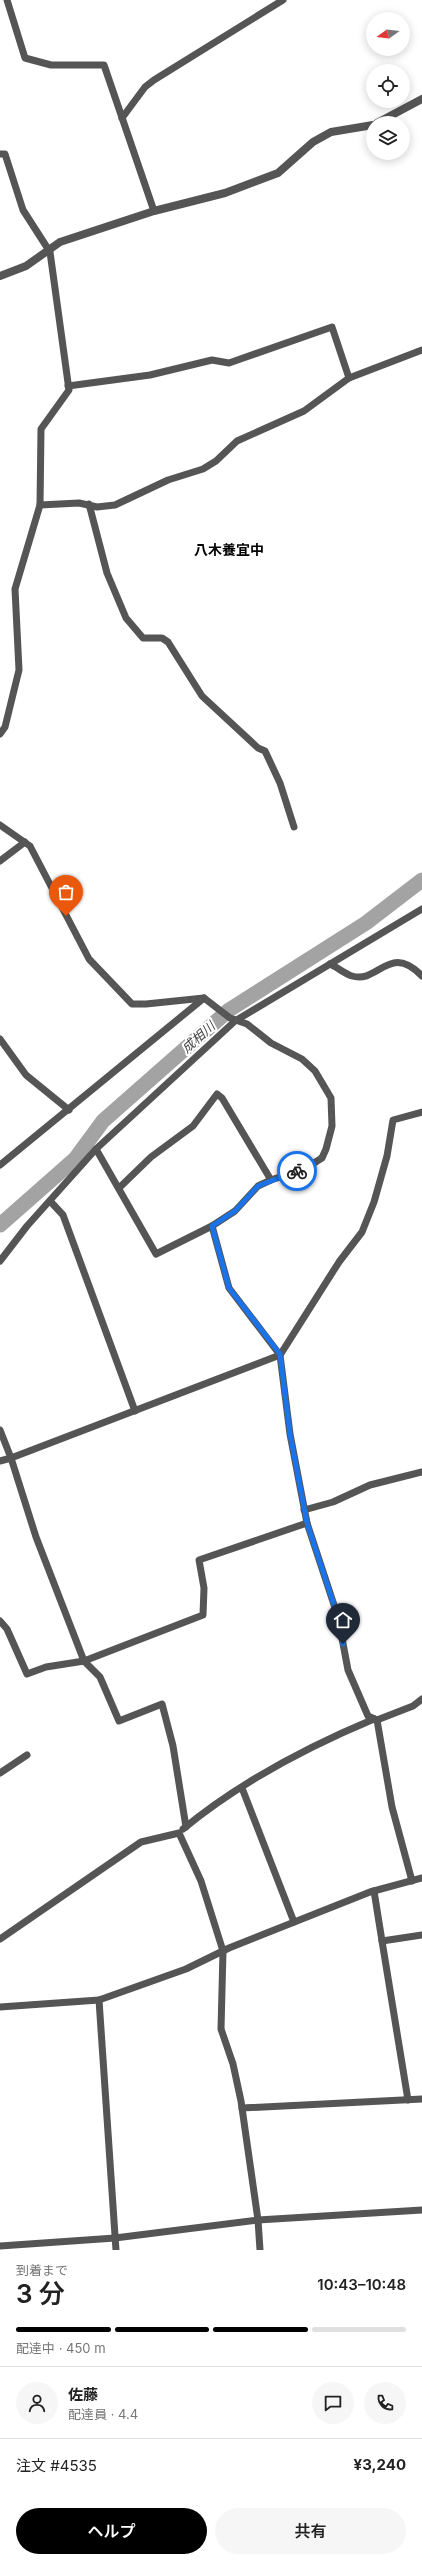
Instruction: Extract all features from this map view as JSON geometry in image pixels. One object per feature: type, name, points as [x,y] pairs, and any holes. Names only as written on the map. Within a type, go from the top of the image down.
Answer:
[{"type":"street","points":[[6,0],[25,58],[51,65],[104,65],[154,211]]},
{"type":"street","points":[[122,118],[145,87],[154,80],[283,0]]},
{"type":"street","points":[[390,116],[422,99]]},
{"type":"street","points":[[0,276],[26,266],[50,252],[60,242],[154,211],[225,193],[278,173],[313,142],[330,132],[366,126]]},
{"type":"street","points":[[0,154],[5,154],[23,210],[50,252],[69,390],[41,429],[40,506],[16,589],[18,678],[5,727],[0,734]]},
{"type":"street","points":[[68,386],[150,375],[212,360],[229,363],[332,327],[349,378]]},
{"type":"street","points":[[40,506],[89,504],[97,507],[115,505],[168,480],[203,469],[216,462],[237,441],[304,411],[349,378],[422,350]]},
{"type":"street","points":[[89,504],[107,573],[126,618],[143,638],[162,638],[168,642],[202,696],[258,748],[265,751],[280,783],[294,827]]},
{"type":"street","points":[[0,825],[25,842],[89,959],[132,1004],[204,998],[233,1020],[247,1024],[271,1044],[302,1059],[315,1071],[331,1098],[332,1126],[322,1158],[306,1168],[258,1186],[235,1211],[212,1226],[156,1254],[96,1149]]},
{"type":"street","points":[[0,861],[25,842]]},
{"type":"street","points":[[0,1261],[96,1149],[233,1020],[422,909]]},
{"type":"street","points":[[330,964],[352,976],[361,976],[396,962],[410,964],[422,976]]},
{"type":"street","points":[[0,1165],[204,998]]},
{"type":"street","points":[[0,1039],[26,1075],[69,1110]]},
{"type":"street","points":[[119,1188],[151,1157],[193,1126],[217,1094],[222,1098],[271,1180]]},
{"type":"street","points":[[0,1461],[135,1411],[280,1354],[339,1262],[362,1232],[374,1202],[387,1156],[392,1120],[422,1112]]},
{"type":"street","points":[[50,1201],[63,1215],[135,1411]]},
{"type":"street","points":[[212,1226],[229,1288],[280,1354],[290,1434],[307,1523],[338,1617],[348,1670],[368,1716],[376,1720]]},
{"type":"street","points":[[0,1430],[11,1458],[36,1537],[84,1661],[100,1677],[119,1721],[162,1704],[173,1746],[186,1827]]},
{"type":"street","points":[[304,1510],[334,1502],[370,1485],[422,1472]]},
{"type":"street","points":[[0,1621],[7,1629],[27,1674],[46,1667],[84,1661],[203,1615],[204,1588],[199,1560],[307,1523]]},
{"type":"street","points":[[0,1939],[141,1842],[179,1833],[242,1788],[305,1750],[413,1706],[422,1699]]},
{"type":"street","points":[[376,1720],[392,1807],[412,1881]]},
{"type":"street","points":[[0,1773],[27,1754]]},
{"type":"street","points":[[242,1788],[294,1922]]},
{"type":"street","points":[[179,1833],[201,1880],[223,1951],[221,2029],[233,2064],[242,2108],[258,2220],[260,2250]]},
{"type":"street","points":[[0,2007],[99,2000],[186,1969],[223,1951],[294,1922],[374,1892],[422,1878]]},
{"type":"street","points":[[374,1892],[408,2100]]},
{"type":"street","points":[[382,1941],[422,1935]]},
{"type":"street","points":[[99,2000],[116,2250]]},
{"type":"street","points":[[242,2108],[422,2099]]},
{"type":"street","points":[[0,2246],[115,2238],[258,2220],[422,2210]]},
{"type":"waterway","name":"成相川","points":[[0,1225],[75,1159],[103,1121],[229,1010],[366,923],[422,880]]},
{"type":"way so far","points":[[66,916],[89,959],[132,1004],[161,1003],[181,999],[204,998],[230,1018],[247,1024],[271,1044],[302,1059],[315,1071],[331,1098],[332,1126],[322,1158],[316,1163],[297,1171]]},
{"type":"district","name":"八木養宜中","points":[[229,549]]},
{"type":"route","points":[[297,1171],[258,1186],[249,1194],[235,1211],[212,1226],[229,1288],[280,1354],[290,1434],[307,1523],[338,1617],[343,1644]]}]
